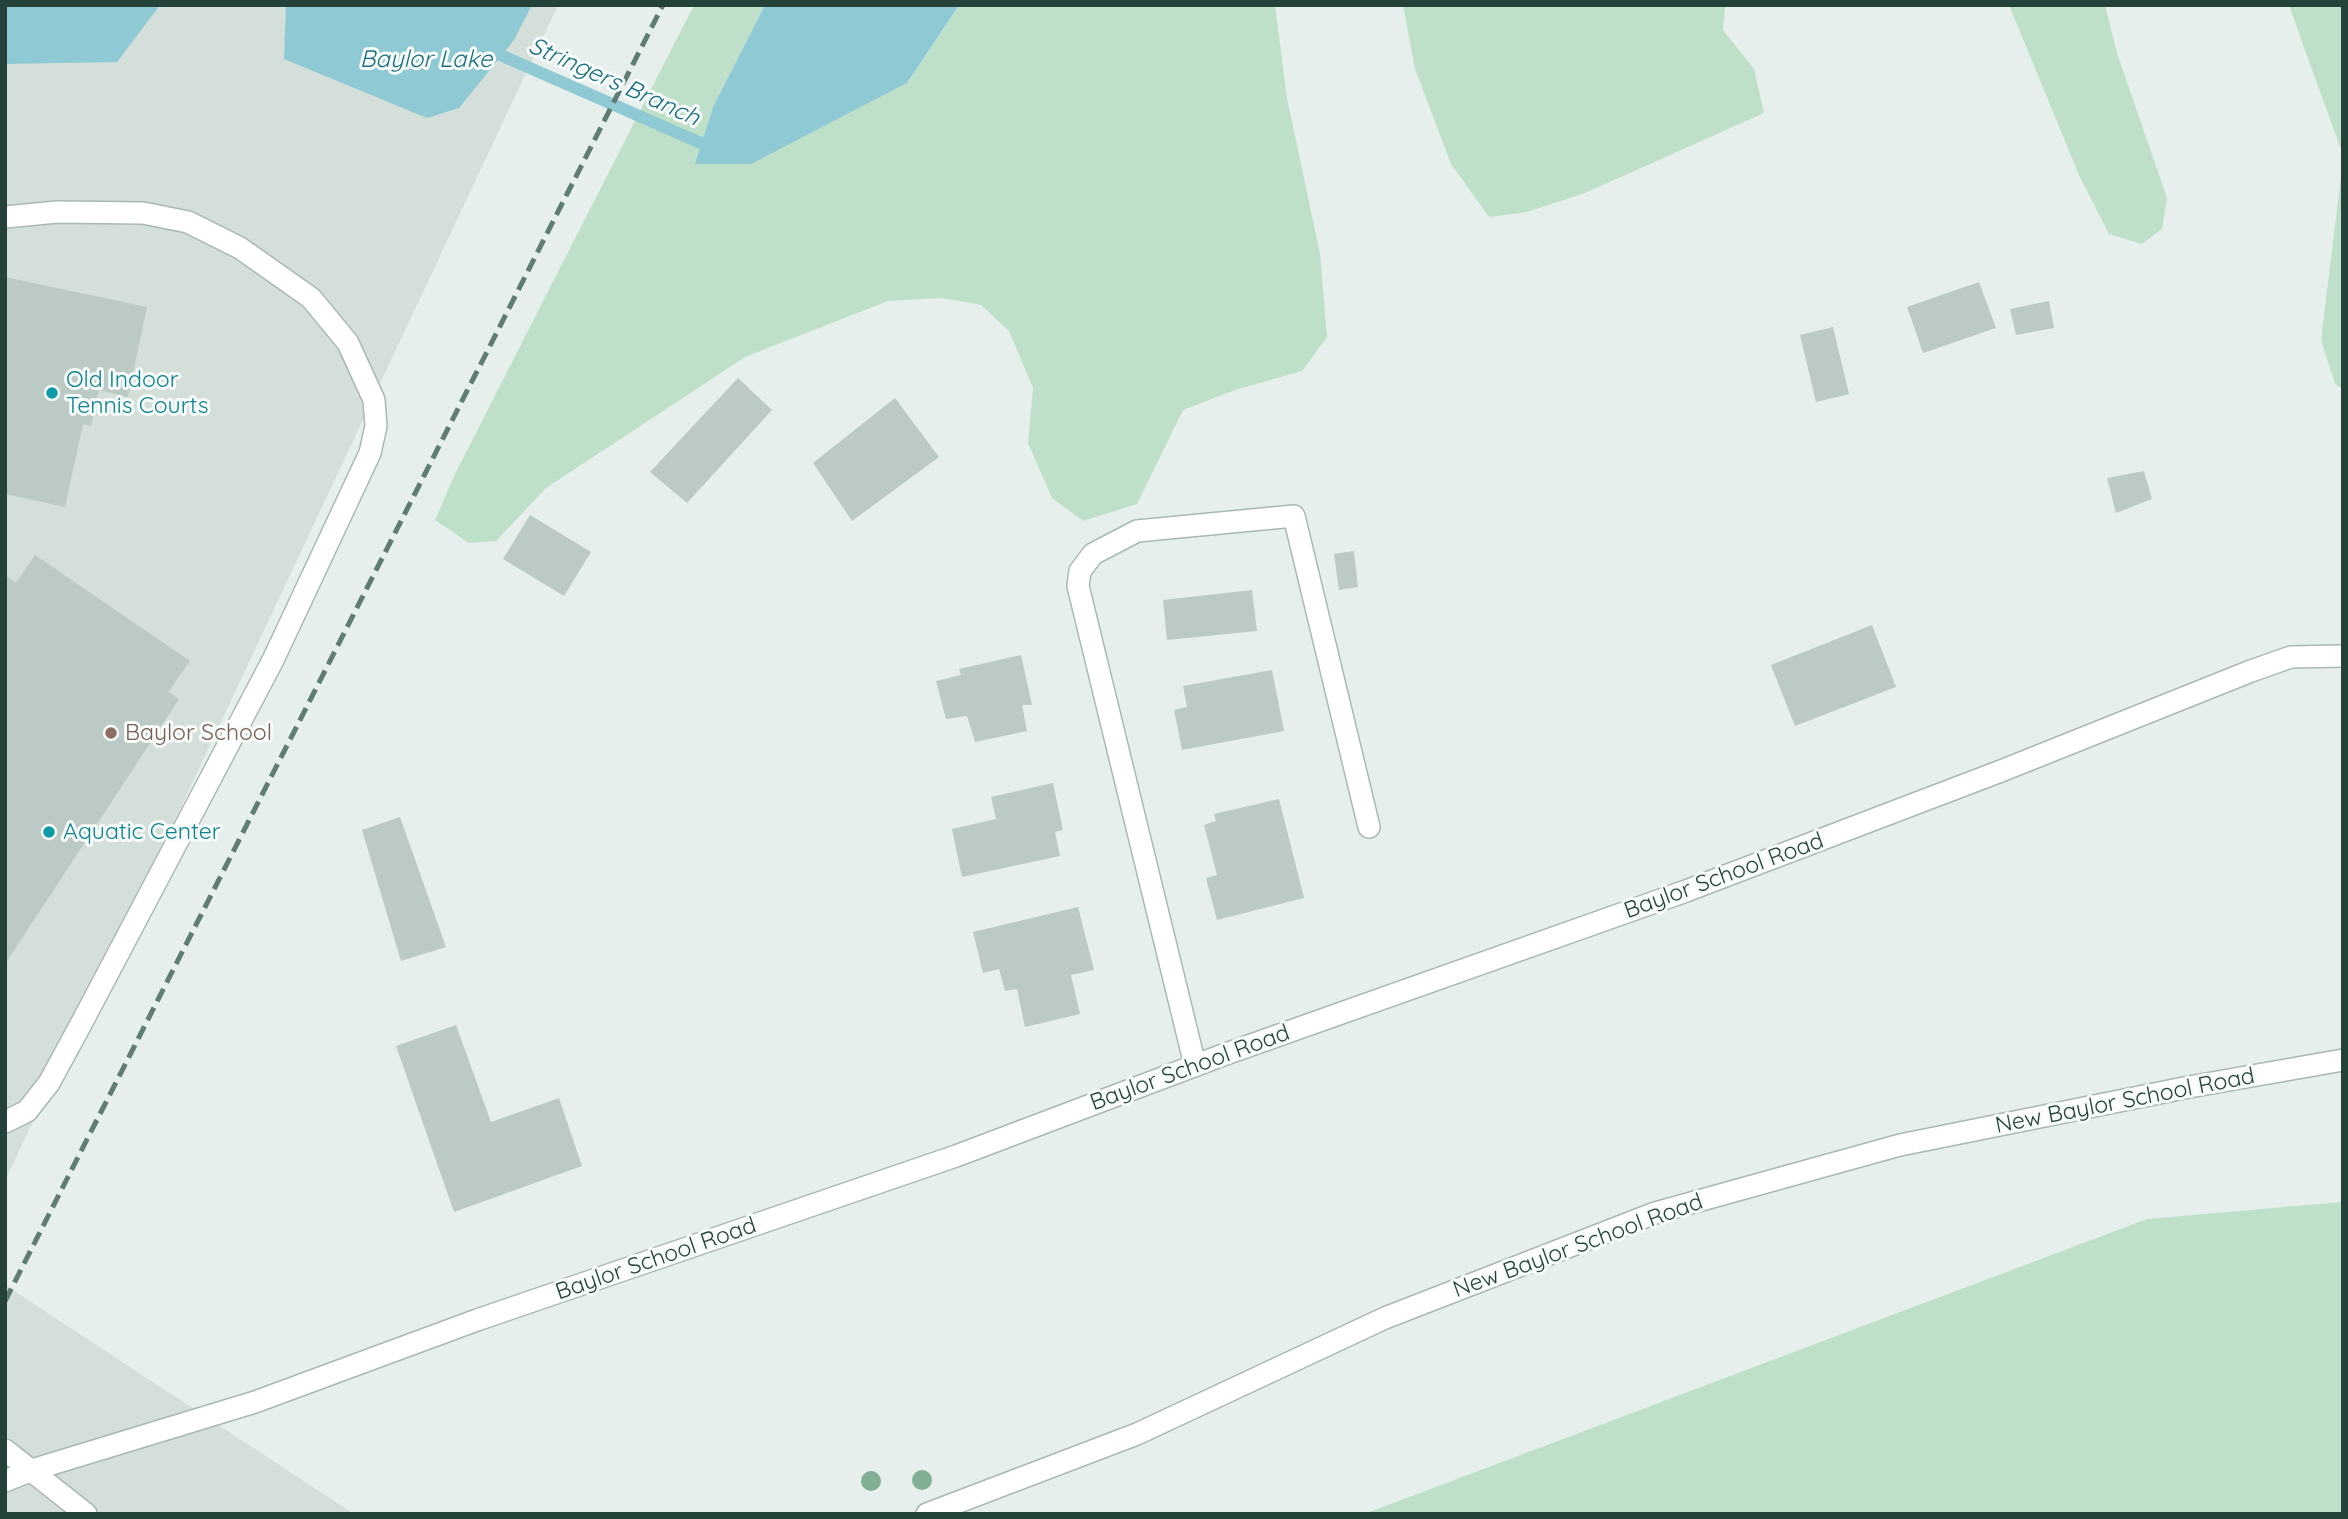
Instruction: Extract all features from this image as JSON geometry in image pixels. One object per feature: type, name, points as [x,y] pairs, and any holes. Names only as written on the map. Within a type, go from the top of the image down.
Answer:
[{"type":"street","points":[[5,217],[57,212],[143,213],[188,222],[240,248],[311,298],[348,343],[374,400],[376,426],[370,453],[273,660],[80,1026],[49,1083],[27,1111],[5,1122]]},
{"type":"street","points":[[1195,1065],[1078,586],[1080,571],[1093,554],[1137,531],[1294,516],[1369,827]]},
{"type":"street","name":"Baylor School Road","points":[[5,1481],[32,1470],[255,1402],[477,1320],[956,1156],[1195,1065],[1686,891],[2001,771],[2251,671],[2291,657],[2343,656]]},
{"type":"street","name":"New Baylor School Road","points":[[927,1514],[1137,1434],[1385,1318],[1655,1213],[1900,1145],[2189,1087],[2343,1060]]},
{"type":"street","points":[[5,1450],[86,1514]]},
{"type":"street","points":[[5,1461],[32,1470]]},
{"type":"shaded area","name":"Baylor School","points":[[5,5],[558,5],[5,1181]]},
{"type":"shaded area","points":[[5,1285],[354,1514],[5,1514]]},
{"type":"green space","points":[[694,5],[765,5],[713,107],[696,164],[750,164],[907,83],[959,5],[1275,5],[1287,98],[1320,254],[1327,337],[1302,371],[1235,390],[1183,410],[1137,504],[1083,521],[1052,498],[1028,443],[1033,388],[1009,331],[981,305],[942,298],[888,301],[745,357],[546,488],[496,541],[469,543],[435,520],[454,476]]},
{"type":"green space","points":[[1403,5],[1725,5],[1723,30],[1754,69],[1764,113],[1585,193],[1527,212],[1489,217],[1451,164],[1415,69]]},
{"type":"green space","points":[[2009,5],[2105,5],[2117,53],[2167,198],[2162,229],[2142,244],[2109,234],[2079,175]]},
{"type":"green space","points":[[2289,5],[2343,5],[2343,155],[2306,53]]},
{"type":"green space","points":[[2343,160],[2343,389],[2335,384],[2321,340]]},
{"type":"green space","points":[[2343,1202],[2343,1514],[1364,1514],[2147,1219]]},
{"type":"water","points":[[5,5],[160,5],[117,62],[5,64]]},
{"type":"water","name":"Baylor Lake","points":[[286,5],[532,5],[514,40],[459,108],[427,118],[284,59]]},
{"type":"water","points":[[765,5],[959,5],[907,83],[751,164],[695,164],[713,107]]},
{"type":"building","name":"Old Indoor Tennis Courts","points":[[5,277],[147,307],[128,397],[99,390],[91,426],[83,424],[65,507],[5,494]]},
{"type":"building","points":[[1979,282],[1996,328],[1923,353],[1907,307]]},
{"type":"building","points":[[2049,301],[2054,328],[2016,335],[2010,309]]},
{"type":"building","points":[[1833,327],[1849,394],[1816,402],[1800,335]]},
{"type":"building","points":[[738,378],[772,410],[687,503],[650,472]]},
{"type":"building","points":[[895,398],[939,457],[852,521],[813,463]]},
{"type":"building","points":[[2144,471],[2152,499],[2116,513],[2107,478]]},
{"type":"building","points":[[530,515],[591,552],[564,596],[503,559]]},
{"type":"building","points":[[1354,551],[1358,587],[1339,590],[1334,554]]},
{"type":"building","name":"Aquatic Center","points":[[35,555],[190,661],[168,692],[179,699],[5,964],[5,575],[16,583]]},
{"type":"building","points":[[1252,590],[1257,631],[1167,640],[1163,600]]},
{"type":"building","points":[[1872,625],[1896,687],[1795,726],[1771,665]]},
{"type":"building","points":[[1021,655],[1032,705],[1022,705],[1027,731],[975,742],[967,716],[946,719],[936,681],[961,675],[959,669]]},
{"type":"building","points":[[1272,670],[1284,731],[1182,750],[1174,710],[1187,707],[1183,686]]},
{"type":"building","points":[[1053,783],[1063,830],[1055,832],[1060,856],[962,877],[952,829],[996,819],[991,797]]},
{"type":"building","points":[[1279,799],[1304,898],[1217,920],[1206,878],[1217,875],[1204,825],[1216,821],[1214,814]]},
{"type":"building","points":[[400,817],[446,947],[401,961],[362,830]]},
{"type":"building","points":[[1078,907],[1094,970],[1071,975],[1080,1014],[1025,1027],[1017,989],[1005,991],[999,969],[983,973],[973,932]]},
{"type":"building","points":[[456,1025],[491,1122],[559,1098],[582,1166],[454,1212],[396,1046]]},
{"type":"waterway","name":"Stringers Branch","points":[[489,50],[703,144],[715,136]]},
{"type":"railway","points":[[5,1301],[663,5]]},
{"type":"place","name":"Old Indoor Tennis Courts","points":[[52,393]]},
{"type":"place","name":"Baylor School","points":[[111,733]]},
{"type":"place","name":"Aquatic Center","points":[[49,832]]}]
